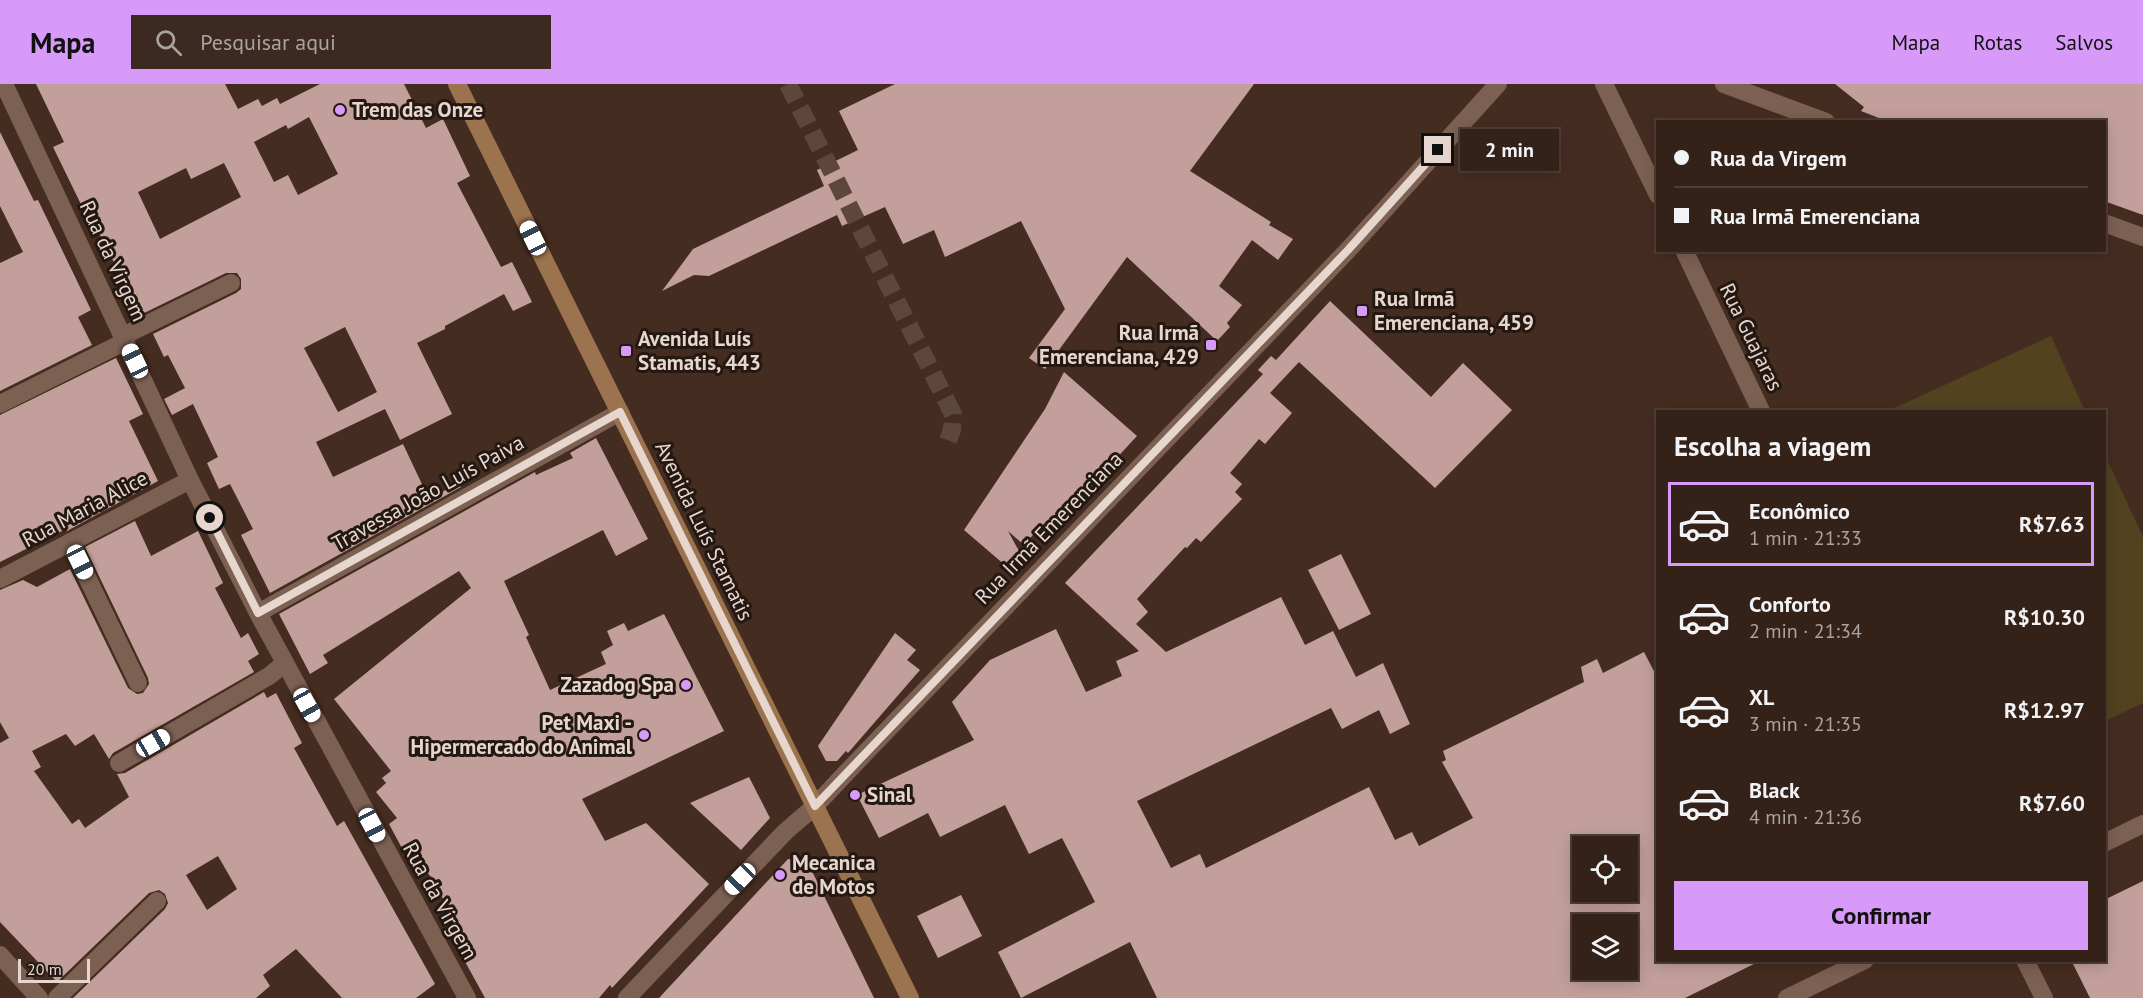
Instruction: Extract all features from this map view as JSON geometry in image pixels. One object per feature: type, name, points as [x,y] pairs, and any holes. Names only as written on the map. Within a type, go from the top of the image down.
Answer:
[{"type":"main road","name":"Avenida Luís Stamatis","points":[[457,84],[910,998]]},
{"type":"street","name":"Rua da Virgem","points":[[4,84],[190,480],[284,664],[467,998]]},
{"type":"street","name":"Rua Irmã Emerenciana","points":[[627,998],[785,832],[815,806],[1348,250],[1498,84]]},
{"type":"street","points":[[1604,84],[1656,191]]},
{"type":"street","points":[[1724,84],[1821,120]]},
{"type":"street","points":[[2106,224],[2143,237]]},
{"type":"street","name":"Rua Guajaras","points":[[1685,252],[1761,410]]},
{"type":"street","points":[[0,404],[231,283]]},
{"type":"street","name":"Travessa João Luís Paiva","points":[[258,613],[620,412]]},
{"type":"street","name":"Rua Maria Alice","points":[[0,579],[190,480]]},
{"type":"street","points":[[70,542],[138,683]]},
{"type":"street","points":[[119,763],[269,676],[284,664]]},
{"type":"street","points":[[2106,842],[2143,824]]},
{"type":"street","points":[[57,998],[157,901]]},
{"type":"street","points":[[0,955],[39,998]]},
{"type":"street","points":[[1787,998],[1861,962]]},
{"type":"street","points":[[2026,962],[2044,998]]},
{"type":"shaded area","points":[[2051,336],[2085,410],[1890,410]]},
{"type":"shaded area","points":[[2106,457],[2143,537],[2143,703],[2106,721]]},
{"type":"building","points":[[36,84],[225,84],[238,109],[258,99],[262,106],[277,98],[280,104],[320,84],[404,84],[426,128],[443,119],[470,176],[457,183],[501,267],[512,262],[532,302],[513,311],[504,294],[417,343],[452,414],[400,440],[385,409],[316,442],[333,477],[403,444],[429,499],[459,483],[461,487],[270,593],[241,535],[253,529],[230,484],[219,489],[207,463],[218,457],[193,404],[172,415],[164,399],[185,388],[168,355],[164,357],[153,334],[236,293],[241,289],[241,279],[237,273],[226,273],[136,317],[121,286],[125,284],[98,231],[95,233],[53,147],[64,142]],"holes":[[[309,117],[338,174],[298,195],[288,175],[274,182],[254,142],[286,125],[288,129]],[[224,163],[241,197],[160,239],[138,192],[186,168],[191,179]],[[345,327],[377,392],[338,412],[304,348]]]},
{"type":"building","points":[[895,84],[1254,84],[1190,171],[1271,222],[1269,225],[1293,239],[1278,260],[1252,240],[1219,286],[1242,305],[1227,323],[1230,327],[1217,341],[1127,257],[1045,369],[1029,358],[1065,309],[1021,221],[945,257],[934,230],[903,244],[885,207],[842,226],[837,215],[709,276],[694,275],[662,291],[693,249],[824,186],[817,170],[858,150],[839,111]]},
{"type":"building","points":[[1835,84],[2143,84],[2143,215],[2106,202],[2106,120],[1884,120],[1861,111],[1864,107]]},
{"type":"building","points":[[0,132],[34,201],[38,200],[91,310],[78,317],[92,345],[0,391],[0,263],[23,252],[0,206]]},
{"type":"building","points":[[1330,301],[1431,397],[1463,363],[1512,410],[1435,488],[1299,362],[1270,393],[1292,413],[1265,444],[1259,439],[1230,473],[1242,484],[1235,492],[1242,499],[1201,542],[1196,538],[1187,548],[1185,547],[1137,599],[1148,612],[1136,624],[1166,652],[1281,597],[1305,645],[1333,631],[1356,677],[1383,663],[1410,724],[1390,734],[1379,710],[1342,729],[1331,708],[1137,801],[1171,868],[1200,854],[1206,868],[1369,787],[1395,840],[1412,832],[1419,846],[1473,818],[1442,762],[1446,760],[1443,751],[1584,682],[1581,667],[1597,659],[1603,673],[1644,652],[1656,675],[1656,962],[1758,962],[1685,998],[1157,998],[1130,942],[1021,998],[998,952],[1095,902],[1062,838],[1029,854],[1005,805],[940,837],[928,813],[879,838],[857,795],[974,740],[952,702],[990,660],[1056,629],[1086,692],[1122,676],[1116,661],[1139,651],[1065,583],[1263,374],[1258,370],[1271,356],[1276,360]]},
{"type":"building","points":[[116,358],[143,414],[129,421],[158,481],[67,531],[66,529],[0,562],[0,415]]},
{"type":"building","points":[[1064,372],[1137,436],[1047,533],[1040,527],[1024,545],[1008,531],[1019,551],[1006,566],[964,530],[1045,409]]},
{"type":"building","points":[[596,438],[648,539],[616,556],[603,530],[504,581],[529,635],[526,637],[550,690],[606,664],[601,652],[613,645],[607,631],[624,623],[628,631],[664,614],[724,731],[582,799],[605,841],[646,823],[709,884],[612,988],[610,985],[599,998],[485,998],[440,916],[450,906],[430,884],[434,880],[406,850],[404,852],[389,824],[397,818],[376,792],[386,783],[382,778],[391,771],[334,699],[471,588],[459,571],[323,655],[328,663],[310,674],[279,614],[535,472],[536,475],[573,458],[570,453]]},
{"type":"building","points":[[135,521],[151,556],[198,531],[223,583],[215,588],[241,638],[248,633],[259,654],[248,661],[254,672],[113,753],[109,759],[94,734],[75,746],[66,734],[32,751],[41,767],[34,771],[72,824],[79,819],[85,828],[129,797],[117,774],[125,773],[264,692],[267,698],[276,693],[302,743],[294,748],[337,826],[344,821],[435,984],[416,998],[342,998],[296,949],[263,975],[270,986],[256,998],[73,998],[165,909],[168,903],[165,894],[159,890],[149,893],[57,982],[0,922],[0,743],[9,738],[0,722],[0,590],[23,580],[37,587],[70,569],[128,688],[137,694],[143,693],[149,684],[85,547]],"holes":[[[218,856],[237,889],[207,910],[186,875]]]},
{"type":"building","points":[[1341,554],[1371,614],[1339,630],[1308,570]]},
{"type":"building","points":[[895,633],[916,650],[907,660],[920,670],[848,753],[846,751],[837,761],[826,761],[818,746]]},
{"type":"building","points":[[749,777],[770,818],[741,850],[690,803]]},
{"type":"building","points":[[788,859],[807,861],[874,998],[659,998]]},
{"type":"building","points":[[2143,881],[2143,998],[2090,998],[2072,962],[2106,962],[2106,899]]},
{"type":"building","points":[[961,895],[982,936],[938,958],[917,916]]},
{"type":"tunnel","points":[[788,84],[953,414],[952,430],[946,445]]},
{"type":"place","name":"Trem das Onze","points":[[340,110]]},
{"type":"place","name":"Rua Irmã Emerenciana, 459","points":[[1362,311]]},
{"type":"place","name":"Rua Irmã Emerenciana, 429","points":[[1211,345]]},
{"type":"place","name":"Avenida Luís Stamatis, 443","points":[[626,351]]},
{"type":"place","name":"Zazadog Spa","points":[[686,685]]},
{"type":"place","name":"Pet Maxi - Hipermercado do Animal","points":[[644,735]]},
{"type":"place","name":"Sinal","points":[[855,795]]},
{"type":"place","name":"Mecanica de Motos","points":[[780,875]]},
{"type":"route","points":[[210,518],[258,613],[620,412],[815,806],[1348,250],[1438,150]]}]
